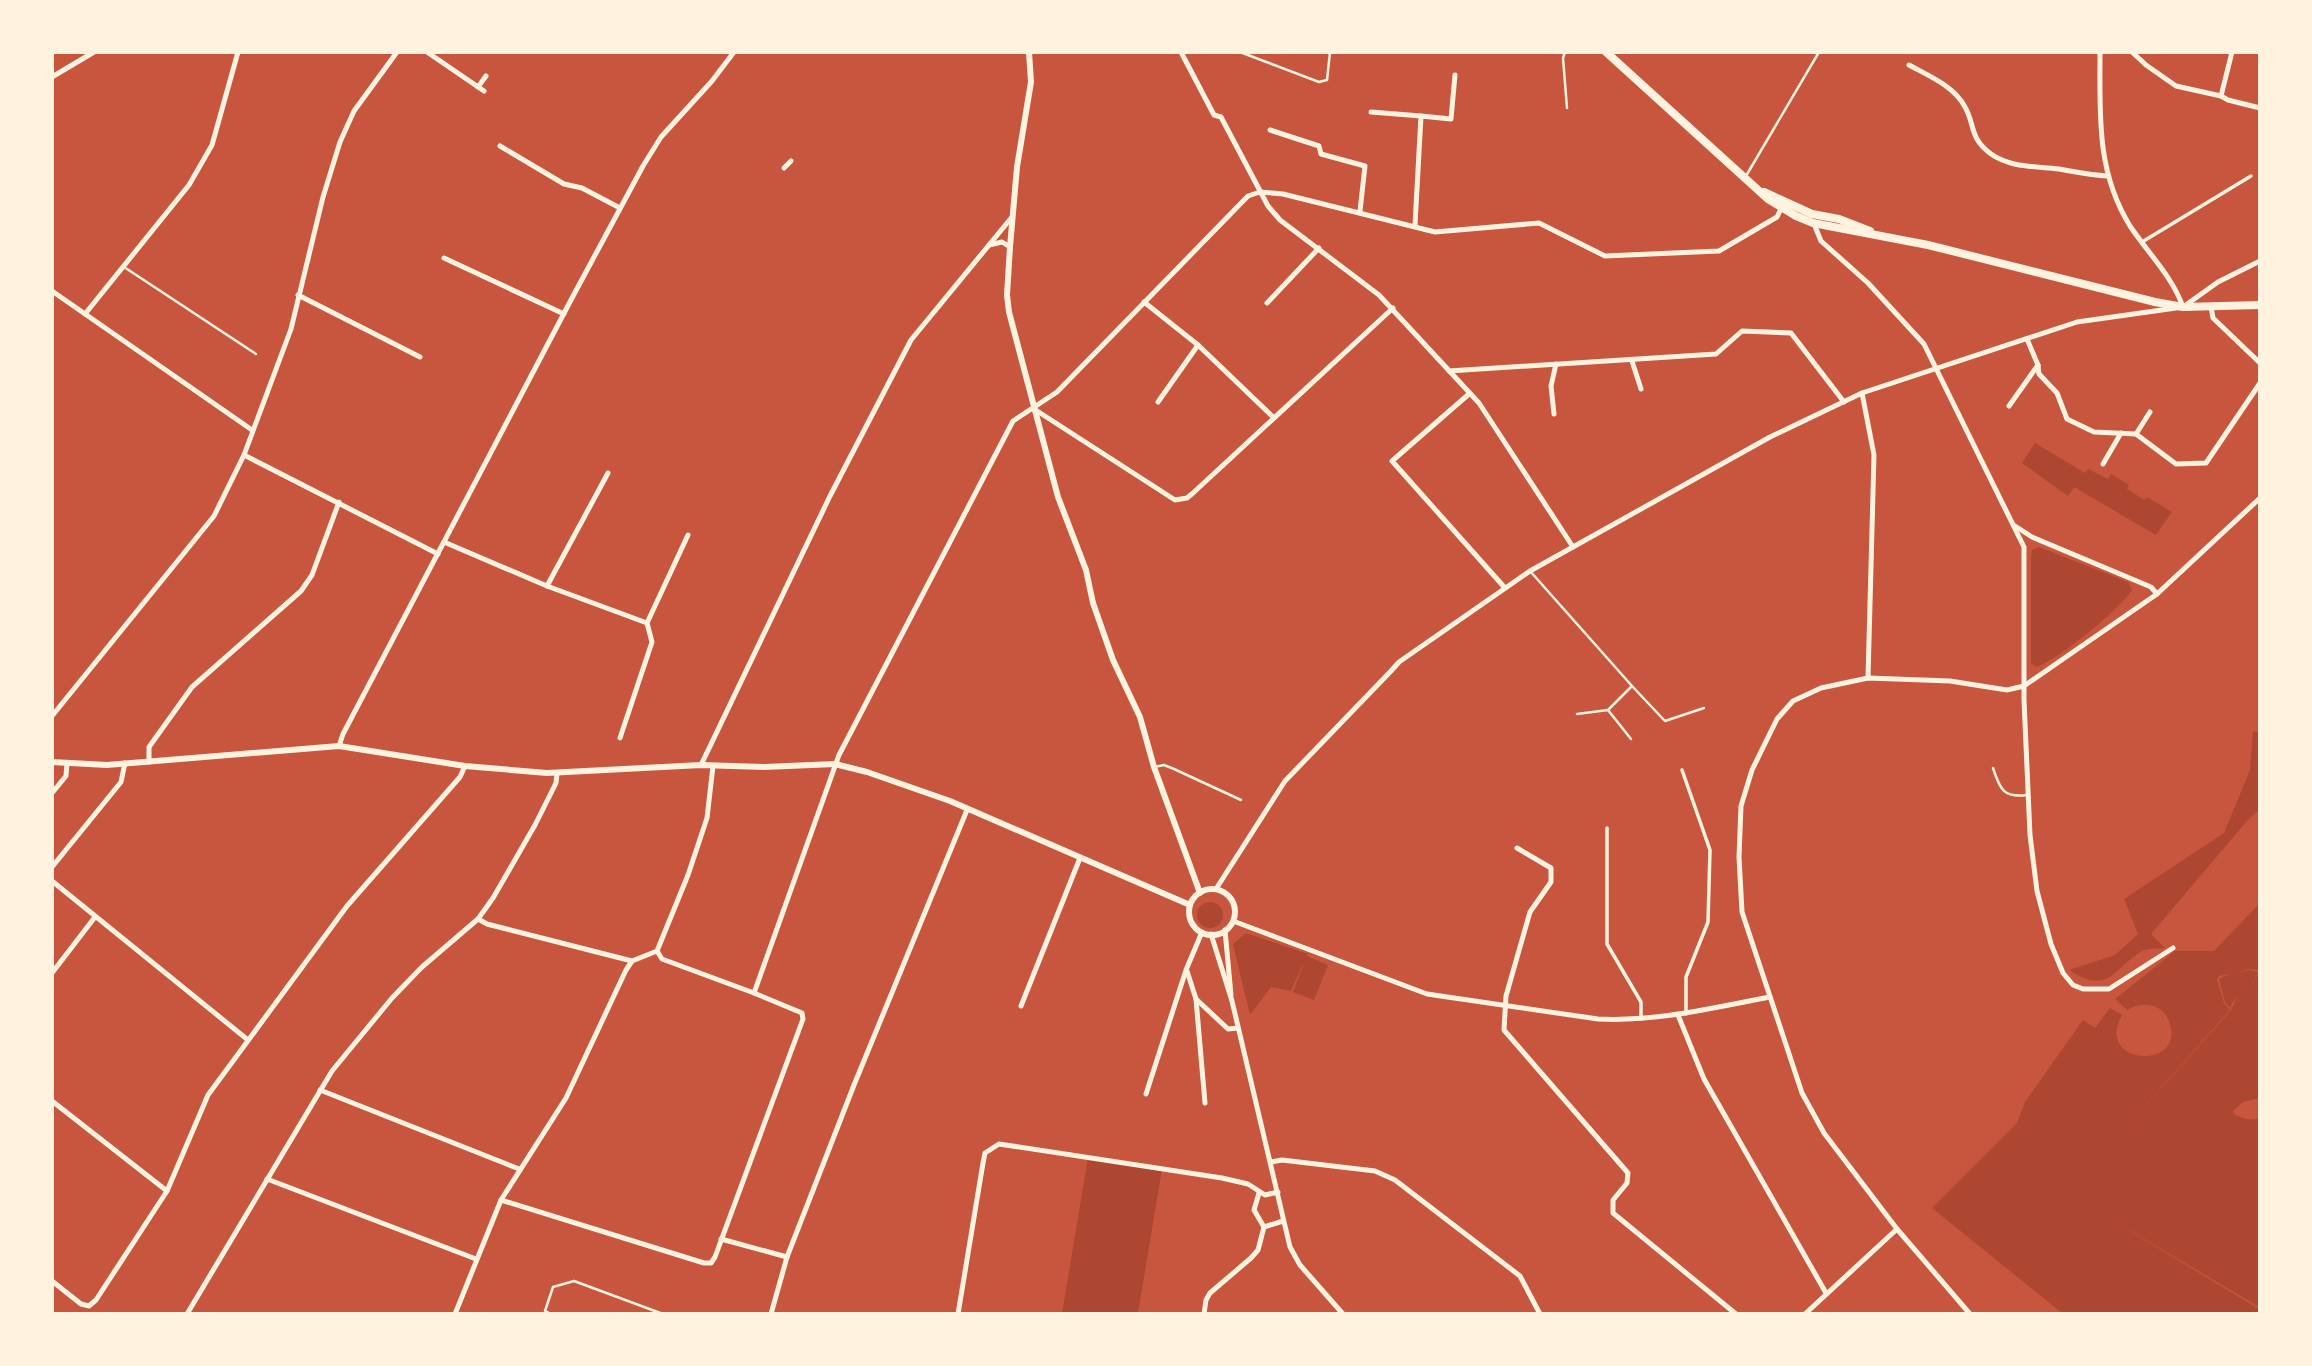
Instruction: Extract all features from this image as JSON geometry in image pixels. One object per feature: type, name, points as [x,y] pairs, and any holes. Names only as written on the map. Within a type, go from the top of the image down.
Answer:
[{"type":"main road","points":[[1606,52],[1768,200],[1813,218],[2155,302],[2183,307],[2259,304]]},
{"type":"street","points":[[52,77],[94,52]]},
{"type":"street","points":[[85,314],[189,185],[212,145],[238,52]]},
{"type":"street","points":[[52,716],[214,516],[244,455],[287,340],[323,197],[340,142],[354,111],[397,52]]},
{"type":"street","points":[[426,52],[481,89],[486,76]]},
{"type":"street","points":[[339,746],[622,205],[661,137],[712,81],[734,52]]},
{"type":"street","points":[[1029,52],[1031,82],[1012,217],[1007,295],[1009,312],[1058,497],[1086,570],[1093,603],[1113,660],[1140,718],[1154,767],[1200,892]]},
{"type":"street","points":[[1181,52],[1214,115],[1221,117],[1268,206],[1280,220],[1320,248],[1393,308],[1479,403],[1573,547]]},
{"type":"street","points":[[2100,52],[2101,139],[2108,176],[2129,224],[2177,290],[2183,307]]},
{"type":"street","points":[[2132,52],[2176,86],[2259,107]]},
{"type":"street","points":[[2221,96],[2232,52]]},
{"type":"street","points":[[1909,65],[1942,83],[1966,107],[1971,128],[1979,142],[1991,154],[2007,162],[2025,166],[2108,176]]},
{"type":"street","points":[[1371,112],[1451,119],[1455,75]]},
{"type":"street","points":[[1415,225],[1422,116]]},
{"type":"street","points":[[1270,130],[1319,146],[1321,155],[1365,166],[1360,211]]},
{"type":"street","points":[[500,146],[564,184],[582,188],[622,205]]},
{"type":"street","points":[[783,168],[791,160]]},
{"type":"street","points":[[2142,242],[2251,176]]},
{"type":"street","points":[[754,993],[835,764],[1012,423],[1057,392],[1248,196],[1260,192],[1283,194],[1441,232],[1539,223],[1605,256],[1718,251],[1777,217],[1781,204]]},
{"type":"street","points":[[701,765],[830,496],[901,358],[923,322],[1012,217]]},
{"type":"street","points":[[1813,218],[1821,241],[1897,312],[1924,344],[2024,547],[2027,795],[2037,891],[2058,963],[2073,985],[2090,991],[2109,989],[2173,948]]},
{"type":"street","points":[[989,245],[1002,242],[1010,247]]},
{"type":"street","points":[[1267,303],[1320,248]]},
{"type":"street","points":[[444,258],[564,314]]},
{"type":"street","points":[[1216,889],[1286,781],[1391,671],[1530,571],[1770,437],[1862,393],[2077,322],[2183,307],[2218,282],[2259,261]]},
{"type":"street","points":[[299,295],[420,357]]},
{"type":"street","points":[[55,296],[252,430]]},
{"type":"street","points":[[1144,302],[1198,345],[1273,417]]},
{"type":"street","points":[[2211,307],[2213,318],[2259,363]]},
{"type":"street","points":[[1034,409],[1175,500],[1187,498],[1393,308]]},
{"type":"street","points":[[1449,371],[1716,354],[1742,331],[1790,333],[1844,402]]},
{"type":"street","points":[[2026,339],[2038,365],[2039,374],[2057,393],[2067,419],[2094,432],[2137,434],[2176,464],[2206,463],[2259,383]]},
{"type":"street","points":[[1158,402],[1198,345]]},
{"type":"street","points":[[1632,361],[1641,389]]},
{"type":"street","points":[[1553,414],[1550,386],[1556,364]]},
{"type":"street","points":[[2009,406],[2038,365]]},
{"type":"street","points":[[1862,393],[1874,455],[1868,678]]},
{"type":"street","points":[[1469,394],[1392,461],[1505,587]]},
{"type":"street","points":[[2137,434],[2150,412]]},
{"type":"street","points":[[2103,464],[2121,433]]},
{"type":"street","points":[[244,455],[438,554]]},
{"type":"street","points":[[547,586],[608,473]]},
{"type":"street","points":[[1970,1314],[1897,1229],[1824,1133],[1802,1093],[1742,912],[1739,857],[1741,806],[1759,754],[1777,719],[1793,701],[1821,688],[1868,678],[1950,681],[2007,690],[2024,686],[2157,594],[2259,498]]},
{"type":"street","points":[[149,762],[149,747],[192,687],[301,591],[312,575],[339,502]]},
{"type":"street","points":[[2012,524],[2032,537],[2151,587],[2157,594]]},
{"type":"street","points":[[620,738],[652,642],[647,623],[688,535]]},
{"type":"street","points":[[2024,547],[2032,537]]},
{"type":"street","points":[[444,542],[547,586],[647,623]]},
{"type":"street","points":[[52,762],[107,765],[339,746],[465,766],[557,773],[701,765],[835,764],[909,786],[1191,905]]},
{"type":"street","points":[[52,793],[66,776],[67,763]]},
{"type":"street","points":[[52,867],[121,782],[125,763]]},
{"type":"street","points":[[52,1281],[81,1304],[89,1306],[96,1300],[167,1191],[208,1095],[348,906],[460,777],[465,766]]},
{"type":"street","points":[[478,919],[487,924],[632,961],[657,951],[688,875],[707,818],[713,766]]},
{"type":"street","points":[[1682,770],[1710,850],[1708,922],[1686,977],[1686,1014]]},
{"type":"street","points":[[187,1314],[320,1090],[352,1045],[422,967],[478,919],[536,825],[556,783],[557,773]]},
{"type":"street","points":[[771,1314],[787,1258],[854,1085],[967,810]]},
{"type":"street","points":[[1607,828],[1608,944],[1641,1003],[1641,1019]]},
{"type":"street","points":[[1517,848],[1551,868],[1551,882],[1530,912],[1506,996],[1504,1030],[1628,1173],[1627,1184],[1613,1200],[1613,1213],[1736,1314]]},
{"type":"street","points":[[1021,1006],[1080,858]]},
{"type":"street","points":[[52,881],[248,1040]]},
{"type":"street","points":[[1216,889],[1232,900],[1235,912],[1233,921],[1225,930],[1211,934],[1202,932],[1191,921],[1191,905],[1200,892],[1216,889]]},
{"type":"street","points":[[52,973],[95,917]]},
{"type":"street","points":[[1233,921],[1427,994],[1598,1020],[1678,1016],[1770,997]]},
{"type":"street","points":[[1225,930],[1232,1001]]},
{"type":"street","points":[[1146,1094],[1186,970],[1202,932]]},
{"type":"street","points":[[1211,934],[1232,1001],[1290,1247],[1300,1265],[1343,1314]]},
{"type":"street","points":[[501,1200],[711,1263],[803,1019],[802,1013],[662,959],[657,951]]},
{"type":"street","points":[[455,1314],[501,1200],[566,1098],[632,961]]},
{"type":"street","points":[[1186,970],[1196,999],[1205,1103]]},
{"type":"street","points":[[1196,999],[1228,1029],[1238,1028]]},
{"type":"street","points":[[1678,1016],[1704,1079],[1826,1293]]},
{"type":"street","points":[[320,1090],[519,1170]]},
{"type":"street","points":[[52,1101],[167,1191]]},
{"type":"street","points":[[958,1314],[985,1153],[999,1144],[1222,1178],[1248,1184],[1265,1195],[1278,1192]]},
{"type":"street","points":[[1271,1162],[1282,1160],[1375,1171],[1395,1180],[1520,1276],[1540,1314]]},
{"type":"street","points":[[267,1179],[476,1259]]},
{"type":"street","points":[[1204,1314],[1210,1293],[1258,1250],[1264,1227],[1254,1210],[1259,1193]]},
{"type":"street","points":[[1264,1227],[1283,1221]]},
{"type":"street","points":[[1805,1314],[1897,1229]]},
{"type":"street","points":[[721,1239],[787,1258]]},
{"type":"lane","points":[[1240,52],[1319,82],[1327,80],[1329,75],[1330,52]]},
{"type":"lane","points":[[1565,52],[1563,58],[1567,108]]},
{"type":"lane","points":[[1745,179],[1819,52]]},
{"type":"lane","points":[[124,267],[256,354]]},
{"type":"lane","points":[[1530,571],[1665,721],[1704,708]]},
{"type":"lane","points":[[1577,714],[1608,710],[1632,686]]},
{"type":"lane","points":[[1608,710],[1631,739]]},
{"type":"lane","points":[[1154,767],[1164,765],[1241,800]]},
{"type":"lane","points":[[1993,768],[1997,783],[2006,793],[2014,797],[2027,795]]},
{"type":"lane","points":[[551,1314],[545,1311],[553,1287],[574,1281],[663,1314]]},
{"type":"shaded area","points":[[2035,443],[2085,473],[2088,469],[2108,479],[2111,474],[2129,485],[2127,489],[2144,500],[2147,497],[2172,512],[2156,535],[2074,487],[2068,496],[2022,463]]},
{"type":"shaded area","points":[[2039,547],[2128,582],[2132,590],[2088,633],[2059,655],[2036,667],[2031,663],[2031,562],[2032,550]]},
{"type":"shaded area","points":[[2253,731],[2259,732],[2259,810],[2151,934],[2165,948],[2142,951],[2102,980],[2093,981],[2069,970],[2115,955],[2138,934],[2124,899],[2224,833],[2250,770]]},
{"type":"shaded area","points":[[1210,902],[1219,906],[1223,915],[1219,924],[1210,928],[1201,924],[1197,915],[1201,906]]},
{"type":"shaded area","points":[[2259,904],[2259,970],[2249,969],[2235,973],[2249,970],[2258,972],[2250,988],[2259,972],[2259,1098],[2243,1102],[2233,1111],[2243,1118],[2259,1118],[2259,1307],[2097,1211],[2259,1309],[2259,1313],[2062,1313],[1932,1208],[2017,1123],[2025,1102],[2083,1020],[2095,1028],[2110,1008],[2122,1015],[2116,1032],[2120,1044],[2129,1052],[2142,1056],[2155,1055],[2166,1048],[2171,1037],[2169,1021],[2162,1010],[2151,1005],[2139,1005],[2127,1010],[2115,999],[2175,951],[2214,951]],"holes":[[[2229,974],[2219,979],[2225,1002],[2231,1009],[2238,996],[2231,1010],[2091,1167],[2230,1010],[2224,1003],[2217,979]]]},
{"type":"shaded area","points":[[1246,933],[1308,954],[1307,956],[1328,965],[1314,1000],[1293,992],[1305,960],[1291,991],[1271,987],[1250,1015],[1233,944]]},
{"type":"shaded area","points":[[1088,1158],[1162,1169],[1138,1313],[1062,1314]]}]
